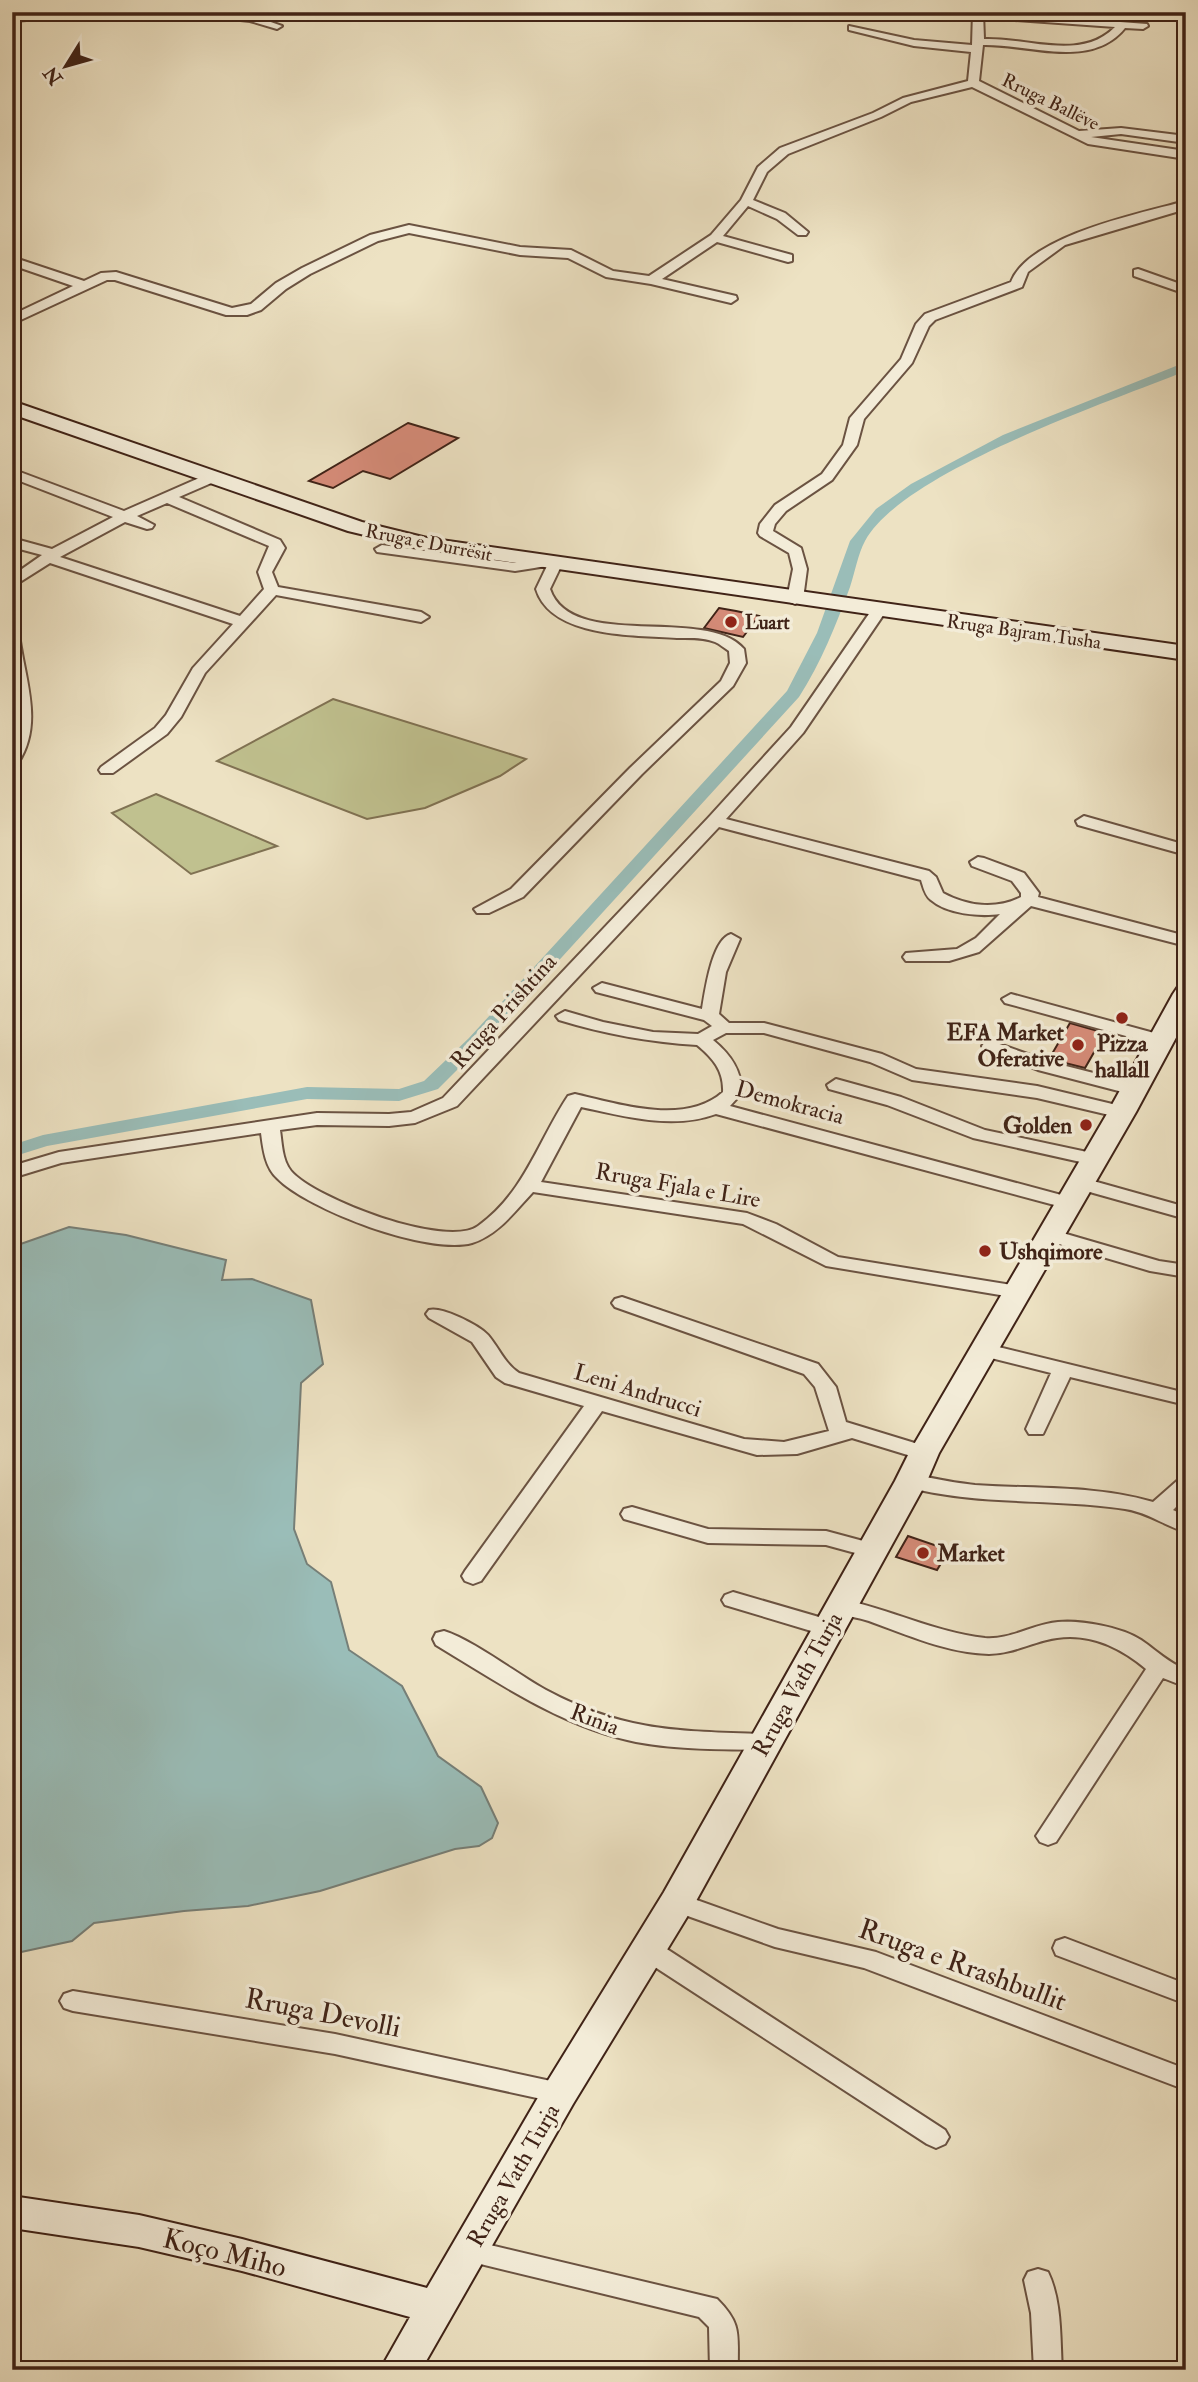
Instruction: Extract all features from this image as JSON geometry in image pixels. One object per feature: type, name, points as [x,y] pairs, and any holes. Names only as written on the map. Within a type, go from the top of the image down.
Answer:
[{"type":"street","points":[[12,18],[101,12]]},
{"type":"street","points":[[192,12],[255,15],[277,26]]},
{"type":"street","points":[[979,16],[1001,14],[1143,26]]},
{"type":"street","name":"Rruga Ballëve","points":[[979,16],[974,83],[1092,142],[1186,155]]},
{"type":"street","points":[[853,28],[914,43],[1072,49],[1111,39],[1120,28]]},
{"type":"street","points":[[651,280],[715,239],[746,201],[762,170],[784,151],[877,115],[907,100],[974,83]]},
{"type":"street","points":[[1077,135],[1121,131],[1186,140]]},
{"type":"street","points":[[746,201],[781,216],[802,232]]},
{"type":"street","points":[[799,600],[800,569],[796,551],[765,533],[766,524],[774,512],[827,477],[834,469],[850,445],[857,418],[907,360],[923,324],[930,317],[1017,284],[1022,270],[1061,242],[1186,205]]},
{"type":"street","points":[[12,320],[105,276],[116,276],[231,312],[247,311],[306,271],[374,239],[409,229],[520,251],[571,254],[610,274],[651,280],[731,299]]},
{"type":"street","points":[[715,239],[788,258]]},
{"type":"street","points":[[12,261],[82,285]]},
{"type":"street","points":[[1138,273],[1186,290]]},
{"type":"street","name":"Rruga e Durrësit","points":[[12,407],[211,478],[388,536],[549,563],[870,610]]},
{"type":"street","points":[[12,472],[148,525]]},
{"type":"street","points":[[14,580],[51,556],[125,516],[211,478]]},
{"type":"street","points":[[166,497],[275,543],[278,548],[265,572],[272,590]]},
{"type":"street","points":[[12,542],[242,622]]},
{"type":"street","points":[[382,549],[515,567],[549,563],[543,589],[547,602],[560,614],[582,622],[718,637],[736,649],[738,663],[727,683],[636,771],[517,893],[483,909]]},
{"type":"street","points":[[272,590],[421,617]]},
{"type":"street","points":[[107,770],[160,731],[173,717],[198,671],[272,590]]},
{"type":"street","name":"Rruga Bajram Tusha","points":[[870,610],[1186,653]]},
{"type":"street","name":"Rruga Prishtina","points":[[12,1172],[59,1158],[317,1119],[389,1120],[415,1117],[450,1102],[715,821],[797,730],[870,610]]},
{"type":"street","points":[[12,641],[24,718],[21,750],[12,761]]},
{"type":"street","points":[[715,821],[923,875],[928,877],[936,896],[955,904],[992,909],[1023,903],[1186,941]]},
{"type":"street","points":[[1084,821],[1186,850]]},
{"type":"street","points":[[912,957],[943,958],[964,954],[978,946],[1030,893],[1018,877],[978,862]]},
{"type":"street","points":[[565,1016],[609,1029],[653,1037],[702,1040],[717,1022],[717,972],[731,939]]},
{"type":"street","points":[[602,988],[717,1022],[773,1030],[876,1058],[912,1074],[1037,1092],[1128,1100]]},
{"type":"street","name":"Rruga Vath Turja","points":[[400,2370],[560,2093],[677,1902],[982,1349],[1018,1292],[1186,994]]},
{"type":"street","points":[[1012,999],[1159,1040]]},
{"type":"street","name":"Demokracia","points":[[702,1040],[720,1056],[733,1080],[732,1094],[716,1108]]},
{"type":"street","points":[[991,1046],[1128,1100]]},
{"type":"street","points":[[836,1085],[894,1101],[980,1134],[1080,1182],[1186,1213]]},
{"type":"street","points":[[270,1127],[274,1156],[283,1174],[324,1203],[416,1235],[442,1239],[467,1238],[484,1231],[529,1186],[575,1100],[649,1115],[687,1114],[716,1108]]},
{"type":"street","name":"Demokracia","points":[[716,1108],[1080,1182]]},
{"type":"street","name":"Rruga Fjala e Lire","points":[[529,1186],[747,1219],[773,1227],[811,1254],[833,1262],[1018,1292]]},
{"type":"street","points":[[1049,1235],[1136,1262],[1186,1271]]},
{"type":"street","points":[[622,1303],[811,1369],[826,1386],[828,1408],[837,1426],[917,1467],[974,1492],[1103,1499],[1155,1510],[1186,1525]]},
{"type":"street","name":"Leni Andrucci","points":[[436,1314],[479,1337],[503,1373],[512,1378],[754,1449],[781,1449],[817,1443],[849,1431]]},
{"type":"street","points":[[982,1349],[1184,1399]]},
{"type":"street","points":[[1036,1429],[1063,1369]]},
{"type":"street","points":[[473,1576],[597,1403]]},
{"type":"street","points":[[1155,1510],[1166,1504],[1186,1485]]},
{"type":"street","points":[[632,1514],[708,1536],[813,1537],[870,1549]]},
{"type":"street","points":[[733,1600],[834,1617],[869,1614],[934,1637],[988,1647],[1012,1644],[1057,1630],[1095,1632],[1131,1644],[1159,1667],[1186,1679]]},
{"type":"street","name":"Rinia","points":[[444,1639],[512,1680],[593,1722],[663,1738],[764,1742]]},
{"type":"street","points":[[1048,1836],[1159,1667]]},
{"type":"street","name":"Rruga e Rrashbullit","points":[[677,1902],[775,1938],[867,1959],[1186,2080]]},
{"type":"street","points":[[1066,1948],[1186,1994]]},
{"type":"street","points":[[647,1950],[936,2137]]},
{"type":"street","name":"Rruga Devolli","points":[[73,2001],[335,2044],[560,2093]]},
{"type":"street","name":"Koço Miho","points":[[12,2213],[139,2231],[242,2255],[436,2307]]},
{"type":"street","points":[[469,2251],[707,2307],[717,2313],[723,2323],[724,2370]]},
{"type":"street","points":[[1038,2280],[1045,2313],[1048,2370]]},
{"type":"green space","points":[[333,699],[526,759],[500,776],[425,808],[367,819],[217,761]]},
{"type":"green space","points":[[156,794],[277,846],[191,874],[112,813]]},
{"type":"water","points":[[69,1227],[126,1235],[226,1260],[222,1280],[252,1279],[311,1300],[323,1364],[301,1383],[294,1529],[307,1564],[331,1582],[349,1650],[402,1686],[438,1756],[481,1787],[498,1823],[492,1838],[479,1846],[455,1849],[320,1891],[248,1906],[94,1923],[72,1941],[12,1954],[12,1247]]},
{"type":"building","points":[[408,423],[458,438],[390,479],[363,471],[333,488],[309,481]]},
{"type":"building","name":"Luart","points":[[719,608],[759,616],[743,637],[704,628]]},
{"type":"building","name":"EFA Market Oferative","points":[[1070,1023],[1105,1033],[1085,1068],[1049,1059]]},
{"type":"building","name":"Market","points":[[908,1536],[949,1550],[937,1570],[896,1557]]},
{"type":"waterway","points":[[12,1151],[43,1141],[307,1093],[399,1095],[431,1085],[475,1042],[793,694],[825,633],[857,541],[881,512],[916,487],[1008,438],[1186,366]]},
{"type":"place","name":"Luart","points":[[731,622]]},
{"type":"place","name":"Pizza hallall","points":[[1122,1018]]},
{"type":"place","name":"EFA Market Oferative","points":[[1078,1045]]},
{"type":"place","name":"Golden","points":[[1086,1125]]},
{"type":"place","name":"Ushqimore","points":[[985,1251]]},
{"type":"place","name":"Market","points":[[923,1553]]}]
